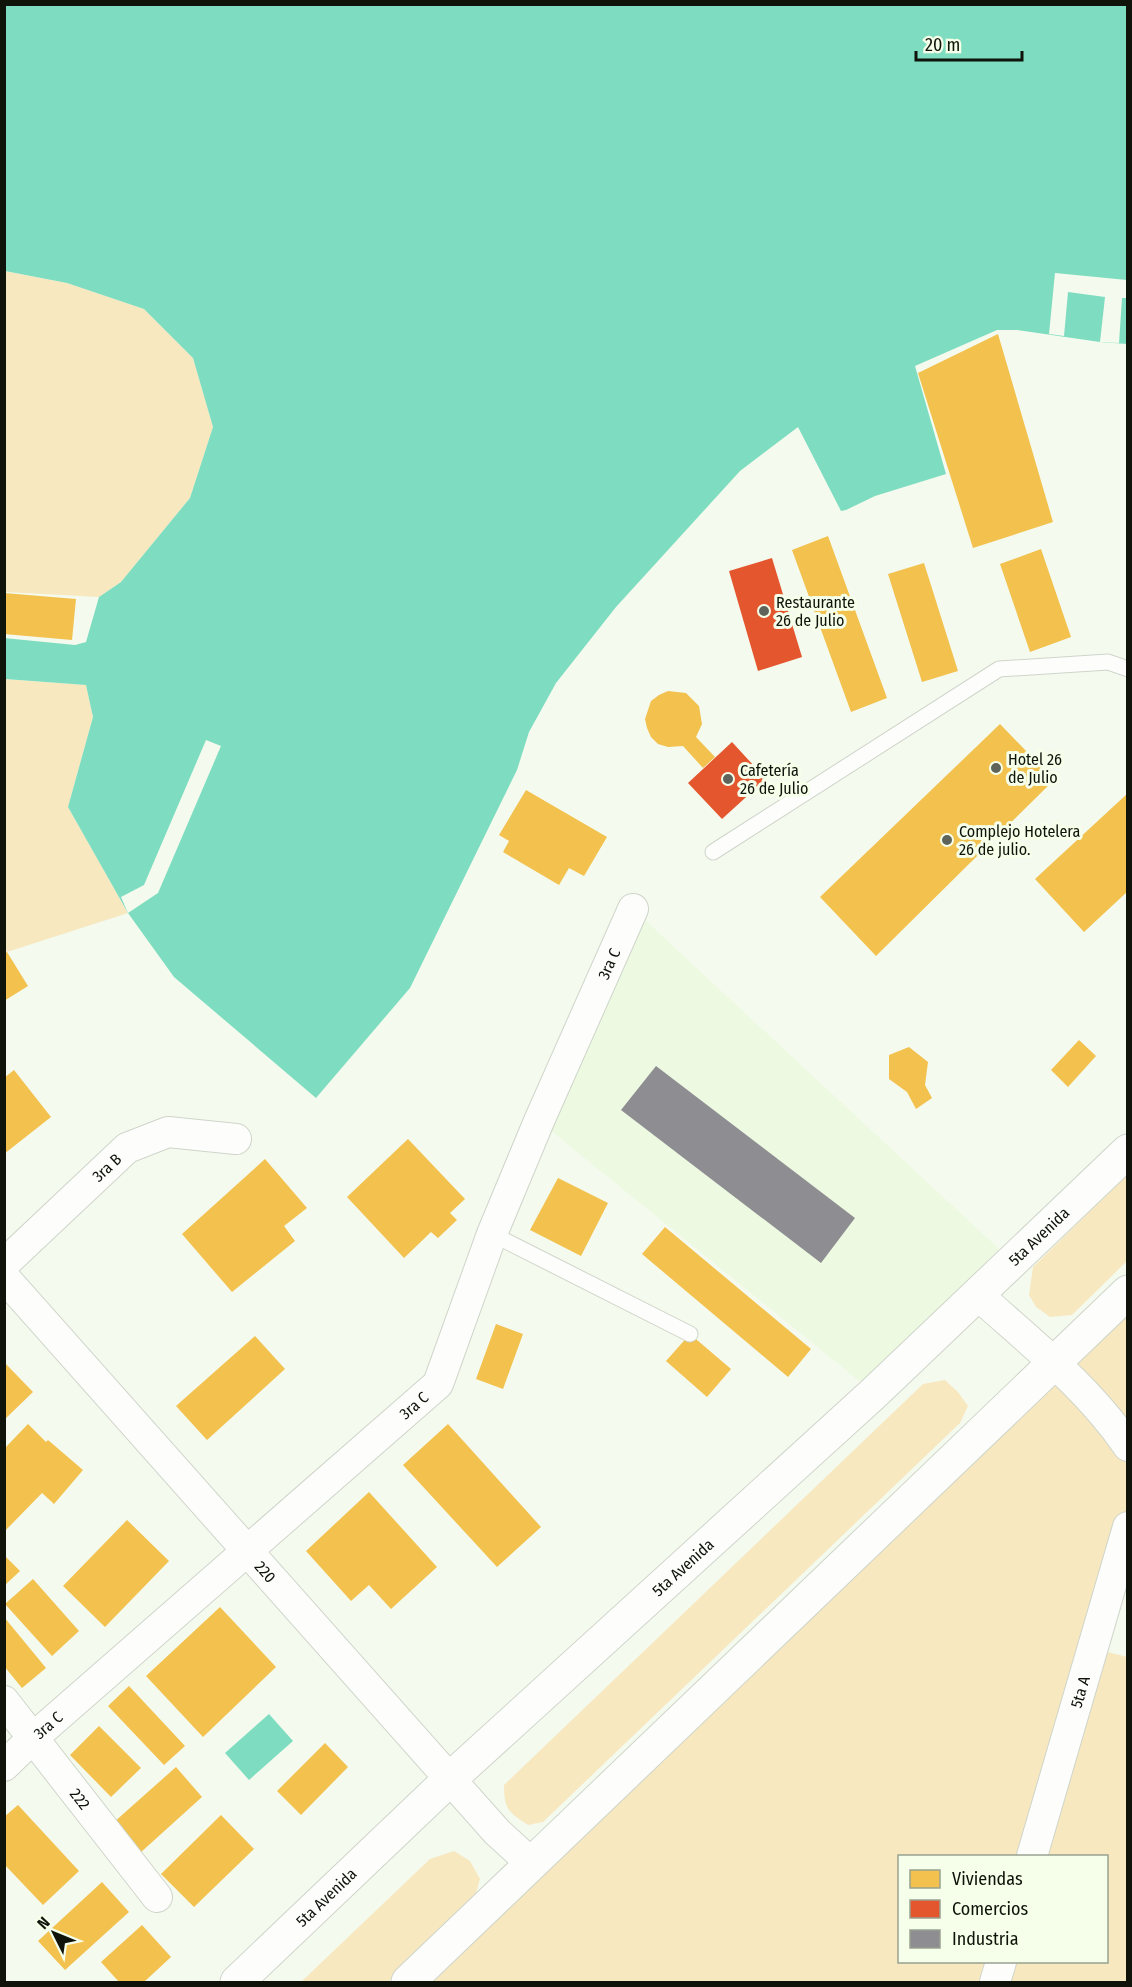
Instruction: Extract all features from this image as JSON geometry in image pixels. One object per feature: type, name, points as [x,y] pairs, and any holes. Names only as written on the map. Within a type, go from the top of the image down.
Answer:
[{"type":"highway","name":"5ta Avenida","points":[[237,1983],[451,1778],[874,1393],[1128,1151]]},
{"type":"highway","points":[[408,1983],[1128,1292]]},
{"type":"street","name":"3ra C","points":[[4,1766],[33,1738],[438,1384],[492,1234],[539,1121],[633,909]]},
{"type":"street","name":"3ra B","points":[[4,1264],[127,1148],[168,1132],[236,1139]]},
{"type":"street","name":"220","points":[[4,1277],[498,1832],[532,1864]]},
{"type":"street","points":[[978,1295],[1054,1364],[1109,1419],[1128,1446]]},
{"type":"street","name":"5ta A","points":[[1033,1855],[1128,1527]]},
{"type":"street","name":"222","points":[[4,1701],[157,1897]]},
{"type":"street","points":[[995,1983],[1001,1963]]},
{"type":"lane","points":[[713,852],[999,669],[1108,662],[1128,669]]},
{"type":"lane","points":[[492,1234],[690,1334]]},
{"type":"shaded area","points":[[5,5],[1127,5],[1127,344],[1017,330],[997,330],[915,366],[946,474],[875,496],[846,510],[841,511],[798,427],[740,471],[616,607],[556,683],[529,732],[517,770],[410,988],[316,1098],[174,977],[128,913],[68,807],[93,717],[86,685],[5,679],[4,638],[75,645],[86,642],[99,597],[121,582],[190,498],[213,427],[193,358],[144,309],[67,283],[5,271]]},
{"type":"shaded area","points":[[4,271],[67,283],[144,309],[193,358],[213,427],[190,498],[121,582],[99,597],[5,592]]},
{"type":"shaded area","points":[[4,679],[86,685],[93,717],[68,807],[128,913],[7,952],[4,947]]},
{"type":"shaded area","points":[[633,909],[1012,1261],[874,1393],[539,1121]]},
{"type":"shaded area","points":[[1127,1175],[1127,1261],[1072,1315],[1050,1317],[1036,1307],[1029,1295],[1033,1267]]},
{"type":"shaded area","points":[[1127,1292],[1127,1527],[1093,1648],[1127,1657],[1127,1982],[408,1982]]},
{"type":"shaded area","points":[[945,1380],[968,1406],[960,1423],[543,1822],[528,1825],[508,1809],[504,1785],[923,1384]]},
{"type":"shaded area","points":[[269,1714],[293,1741],[249,1780],[225,1753]]},
{"type":"shaded area","points":[[454,1851],[470,1861],[480,1879],[474,1900],[388,1982],[301,1982],[430,1859]]},
{"type":"pier","points":[[1055,273],[1127,280],[1127,298],[1122,298],[1119,343],[1100,342],[1105,297],[1068,292],[1064,336],[1049,334]]},
{"type":"pier","points":[[206,740],[221,746],[158,893],[128,913],[121,897],[144,885]]},
{"type":"building: Viviendas","points":[[998,334],[1053,522],[973,548],[918,373]]},
{"type":"building: Viviendas","points":[[828,536],[887,698],[851,712],[792,550]]},
{"type":"building: Viviendas","points":[[1041,549],[1071,637],[1030,652],[1000,564]]},
{"type":"building: Viviendas","points":[[924,563],[958,671],[922,682],[888,574]]},
{"type":"building: Viviendas","points":[[4,593],[76,599],[72,640],[4,634]]},
{"type":"building: Viviendas","points":[[668,691],[686,693],[699,706],[702,724],[696,737],[715,757],[703,768],[683,746],[668,747],[658,744],[651,737],[645,719],[651,701]]},
{"type":"building: Viviendas","points":[[1000,724],[1054,780],[876,956],[820,897]]},
{"type":"building: Viviendas","points":[[526,790],[607,837],[584,876],[569,868],[559,885],[503,852],[509,841],[499,835]]},
{"type":"building: Viviendas","points":[[1128,793],[1128,891],[1084,932],[1035,879]]},
{"type":"building: Viviendas","points":[[7,952],[28,986],[4,1001],[4,953]]},
{"type":"building: Viviendas","points":[[1079,1040],[1096,1056],[1068,1087],[1051,1070]]},
{"type":"building: Viviendas","points":[[909,1047],[928,1062],[925,1085],[932,1098],[916,1109],[907,1092],[889,1079],[889,1055]]},
{"type":"building: Viviendas","points":[[14,1070],[51,1117],[4,1154],[4,1078]]},
{"type":"building: Viviendas","points":[[408,1139],[465,1199],[450,1213],[457,1220],[438,1238],[431,1232],[404,1258],[347,1197]]},
{"type":"building: Viviendas","points":[[265,1159],[307,1208],[284,1226],[295,1241],[232,1292],[182,1234]]},
{"type":"building: Viviendas","points":[[558,1178],[608,1203],[581,1256],[530,1230]]},
{"type":"building: Viviendas","points":[[665,1227],[811,1349],[788,1377],[642,1254]]},
{"type":"building: Viviendas","points":[[496,1324],[523,1334],[503,1389],[476,1379]]},
{"type":"building: Viviendas","points":[[690,1334],[731,1369],[707,1397],[666,1361]]},
{"type":"building: Viviendas","points":[[255,1336],[285,1369],[207,1440],[176,1406]]},
{"type":"building: Viviendas","points":[[4,1362],[33,1392],[4,1420]]},
{"type":"building: Viviendas","points":[[28,1424],[46,1442],[48,1440],[83,1470],[54,1504],[42,1493],[4,1532],[4,1449]]},
{"type":"building: Viviendas","points":[[448,1424],[541,1527],[497,1567],[403,1465]]},
{"type":"building: Viviendas","points":[[369,1492],[437,1567],[391,1609],[369,1585],[351,1601],[306,1551]]},
{"type":"building: Viviendas","points":[[127,1520],[169,1561],[105,1627],[63,1586]]},
{"type":"building: Viviendas","points":[[4,1555],[20,1571],[4,1586]]},
{"type":"building: Viviendas","points":[[33,1579],[79,1631],[52,1656],[5,1604]]},
{"type":"building: Viviendas","points":[[220,1607],[276,1667],[203,1737],[146,1676]]},
{"type":"building: Viviendas","points":[[4,1617],[46,1668],[22,1688],[4,1666]]},
{"type":"building: Viviendas","points":[[129,1686],[185,1746],[164,1765],[108,1706]]},
{"type":"building: Viviendas","points":[[99,1726],[141,1768],[111,1797],[70,1755]]},
{"type":"building: Viviendas","points":[[325,1743],[348,1767],[301,1815],[277,1791]]},
{"type":"building: Viviendas","points":[[176,1767],[202,1797],[140,1853],[113,1823]]},
{"type":"building: Viviendas","points":[[18,1805],[79,1871],[43,1905],[4,1864],[4,1817]]},
{"type":"building: Viviendas","points":[[221,1815],[254,1849],[194,1907],[161,1874]]},
{"type":"building: Viviendas","points":[[102,1882],[129,1912],[65,1970],[38,1941]]},
{"type":"building: Viviendas","points":[[142,1925],[171,1957],[144,1982],[119,1982],[101,1962]]},
{"type":"building: Comercios","points":[[772,558],[802,657],[758,671],[729,571]]},
{"type":"building: Comercios","points":[[732,742],[766,779],[722,819],[688,783]]},
{"type":"building: Industria","points":[[656,1066],[855,1218],[821,1263],[621,1110]]},
{"type":"place","name":"Restaurante 26 de Julio","points":[[764,611]]},
{"type":"place","name":"Hotel 26 de Julio","points":[[996,768]]},
{"type":"place","name":"Cafetería 26 de Julio","points":[[728,779]]},
{"type":"place","name":"Complejo Hotelera 26 de julio.","points":[[947,840]]}]
